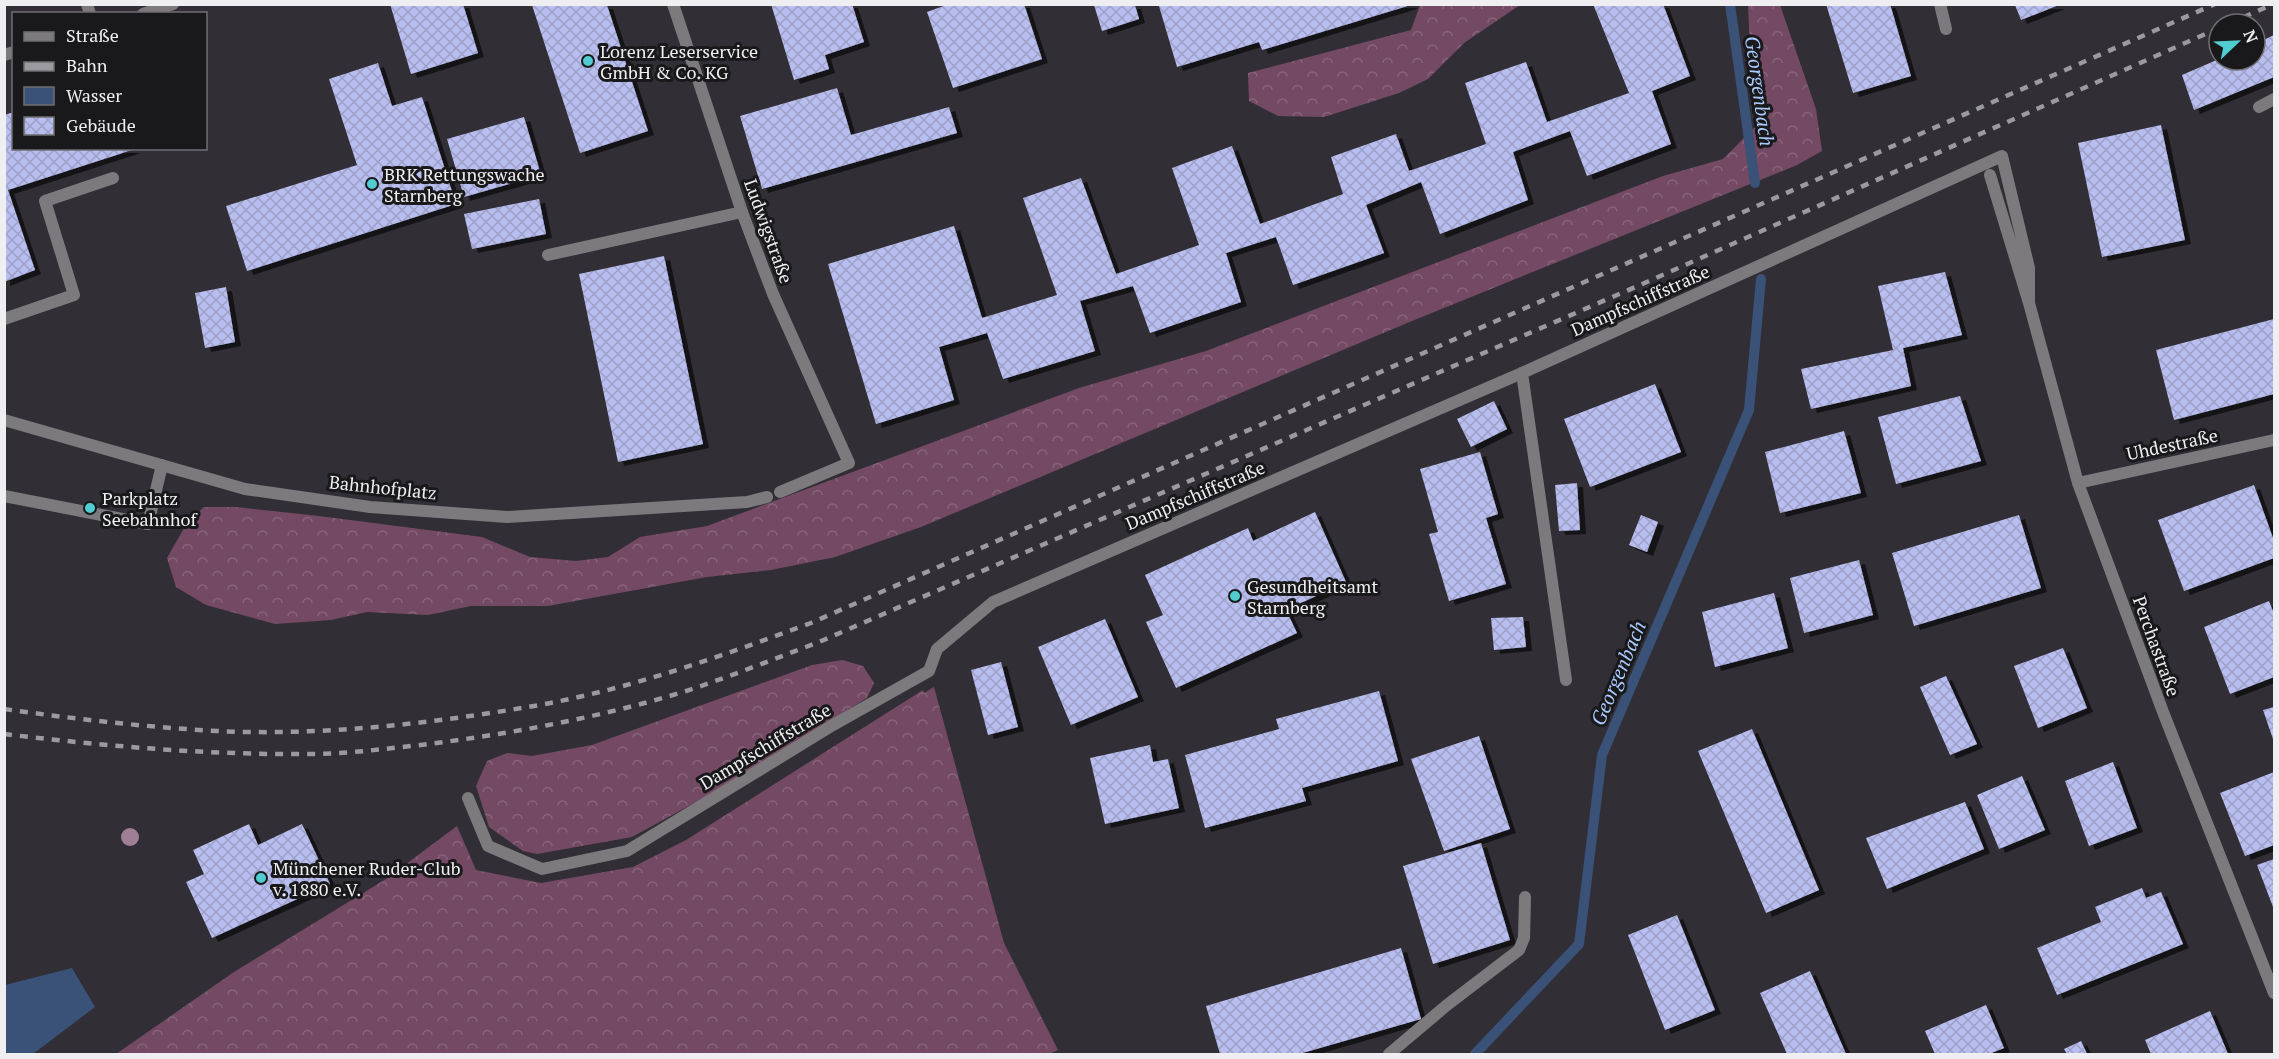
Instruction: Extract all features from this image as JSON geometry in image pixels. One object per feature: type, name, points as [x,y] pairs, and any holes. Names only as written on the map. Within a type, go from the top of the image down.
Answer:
[{"type":"street","points":[[149,12],[173,4]]},
{"type":"street","name":"Ludwigstraße","points":[[673,4],[742,212],[773,294],[849,463],[780,492]]},
{"type":"street","points":[[1940,4],[1946,29]]},
{"type":"street","points":[[2259,106],[2274,99]]},
{"type":"street","name":"Perchastraße","points":[[2002,156],[2029,268],[2029,303]]},
{"type":"street","name":"Dampfschiffstraße","points":[[468,798],[488,846],[542,869],[627,851],[833,725],[929,671],[937,649],[993,602],[1522,373],[2002,156]]},
{"type":"street","name":"Perchastraße","points":[[1990,176],[2029,303],[2078,483],[2163,712],[2274,993]]},
{"type":"street","points":[[4,319],[75,295],[45,201],[113,178]]},
{"type":"street","points":[[548,255],[742,212]]},
{"type":"street","points":[[1522,373],[1566,680]]},
{"type":"street","name":"Bahnhofplatz","points":[[4,420],[245,489],[370,507],[507,517],[747,502],[767,497]]},
{"type":"street","name":"Uhdestraße","points":[[2078,483],[2274,440]]},
{"type":"street","points":[[4,496],[148,524],[162,465]]},
{"type":"street","points":[[1389,1054],[1447,1005],[1519,950],[1524,938],[1526,897]]},
{"type":"green space","points":[[1420,5],[1520,5],[1464,43],[1428,79],[1399,93],[1324,117],[1278,116],[1249,101],[1248,73],[1411,30]]},
{"type":"green space","points":[[1748,5],[1780,5],[1816,109],[1822,151],[1797,165],[1412,321],[921,527],[835,557],[771,570],[707,577],[548,606],[471,606],[428,615],[367,612],[331,620],[275,624],[206,605],[176,587],[167,558],[187,523],[204,507],[236,507],[482,537],[530,557],[576,561],[608,557],[640,537],[707,526],[1079,388],[1206,351],[1663,176],[1723,159],[1759,123],[1751,72]]},
{"type":"green space","points":[[842,660],[863,666],[874,683],[867,698],[707,796],[632,837],[537,854],[523,851],[489,827],[476,786],[487,761],[507,753],[532,756],[592,745],[812,665]]},
{"type":"green space","points":[[934,687],[1004,943],[1058,1050],[1049,1054],[116,1054],[234,972],[386,879],[457,826],[476,870],[541,883],[633,867],[686,840],[923,690],[924,693]]},
{"type":"water","points":[[72,968],[95,1007],[33,1054],[5,1054],[5,985]]},
{"type":"building","points":[[390,4],[463,4],[478,53],[411,74]]},
{"type":"building","points":[[771,4],[852,4],[864,42],[825,55],[829,69],[794,80]]},
{"type":"building","points":[[949,4],[1024,4],[1042,59],[953,88],[927,12]]},
{"type":"building","points":[[1162,4],[1411,5],[1262,50],[1259,42],[1177,67],[1159,6]]},
{"type":"building","points":[[1593,4],[1663,4],[1690,76],[1652,91],[1671,144],[1587,176],[1570,131],[1513,152],[1528,200],[1440,234],[1421,182],[1366,205],[1384,253],[1293,285],[1276,237],[1226,253],[1241,302],[1150,333],[1133,286],[1080,301],[1095,351],[1003,379],[984,324],[987,333],[939,347],[954,400],[876,424],[828,264],[954,226],[982,318],[1057,295],[1023,198],[1081,178],[1116,274],[1199,245],[1172,168],[1232,146],[1260,224],[1343,194],[1331,157],[1396,134],[1409,171],[1486,144],[1465,83],[1526,62],[1547,122],[1629,93]]},
{"type":"building","points":[[1826,4],[1890,4],[1911,76],[1853,93]]},
{"type":"building","points":[[532,5],[607,5],[648,131],[580,153]]},
{"type":"building","points":[[1094,5],[1135,5],[1139,19],[1102,31]]},
{"type":"building","points":[[2015,5],[2059,5],[2021,20]]},
{"type":"building","points":[[2274,35],[2274,77],[2194,110],[2182,75],[2207,64],[2207,72],[2267,72],[2267,38]]},
{"type":"building","name":"BRK Rettungswache Starnberg","points":[[378,63],[392,106],[422,97],[456,204],[247,271],[226,206],[357,165],[329,79]]},
{"type":"building","points":[[837,88],[851,135],[949,107],[957,133],[762,189],[740,116]]},
{"type":"building","points":[[12,113],[12,150],[132,150],[8,190],[35,270],[4,282],[4,115]]},
{"type":"building","points":[[524,117],[541,175],[464,197],[447,139]]},
{"type":"building","points":[[2161,125],[2185,240],[2102,257],[2078,143]]},
{"type":"building","points":[[539,199],[546,234],[472,249],[464,214]]},
{"type":"building","points":[[664,256],[703,444],[618,462],[579,274]]},
{"type":"building","points":[[1945,272],[1962,335],[1903,348],[1911,386],[1811,409],[1801,369],[1893,350],[1878,286]]},
{"type":"building","points":[[226,287],[235,342],[205,348],[195,293]]},
{"type":"building","points":[[2274,319],[2274,394],[2174,420],[2156,350]]},
{"type":"building","points":[[1655,384],[1681,452],[1590,487],[1564,419]]},
{"type":"building","points":[[1960,396],[1981,461],[1896,484],[1878,417]]},
{"type":"building","points":[[1494,401],[1507,429],[1471,447],[1457,419]]},
{"type":"building","points":[[1844,431],[1861,493],[1780,513],[1765,452]]},
{"type":"building","points":[[1480,452],[1498,514],[1486,518],[1506,584],[1449,601],[1429,534],[1438,532],[1420,469]]},
{"type":"building","points":[[1577,483],[1580,530],[1559,531],[1555,485]]},
{"type":"building","points":[[2254,485],[2274,541],[2274,558],[2184,591],[2158,520]]},
{"type":"building","name":"Gesundheitsamt Starnberg","points":[[1315,512],[1346,582],[1286,610],[1297,633],[1176,688],[1146,622],[1163,615],[1145,575],[1248,528],[1253,541]]},
{"type":"building","points":[[1641,515],[1658,522],[1647,552],[1629,545]]},
{"type":"building","points":[[2019,515],[2041,588],[1914,626],[1892,553]]},
{"type":"building","points":[[1859,560],[1873,615],[1804,633],[1790,578]]},
{"type":"building","points":[[1774,593],[1788,648],[1715,667],[1702,612]]},
{"type":"building","points":[[2269,601],[2274,614],[2274,677],[2230,694],[2204,627]]},
{"type":"building","points":[[1523,617],[1526,647],[1494,650],[1491,618]]},
{"type":"building","points":[[1105,619],[1138,697],[1071,725],[1038,647]]},
{"type":"building","points":[[2063,648],[2087,708],[2038,728],[2014,666]]},
{"type":"building","points":[[1001,662],[1018,727],[988,735],[971,670]]},
{"type":"building","points":[[1946,676],[1977,744],[1950,755],[1920,687]]},
{"type":"building","points":[[1379,691],[1398,761],[1302,788],[1306,801],[1205,828],[1185,755],[1279,729],[1276,719]]},
{"type":"building","points":[[2274,707],[2274,742],[2263,710]]},
{"type":"building","points":[[1752,729],[1819,890],[1766,913],[1698,751]]},
{"type":"building","points":[[1479,736],[1510,829],[1444,851],[1411,759]]},
{"type":"building","points":[[1150,745],[1153,762],[1168,759],[1179,808],[1105,824],[1090,758]]},
{"type":"building","points":[[2113,762],[2137,828],[2089,846],[2065,781]]},
{"type":"building","points":[[2274,772],[2274,845],[2245,856],[2220,793]]},
{"type":"building","points":[[2022,776],[2045,830],[1999,849],[1977,795]]},
{"type":"building","points":[[1965,802],[1984,849],[1887,889],[1866,838]]},
{"type":"building","name":"Münchener Ruder-Club v. 1880 e.V.","points":[[249,824],[258,845],[302,824],[330,884],[212,938],[186,882],[204,874],[193,850]]},
{"type":"building","points":[[1481,843],[1510,940],[1433,964],[1403,866]]},
{"type":"building","points":[[2274,859],[2274,907],[2273,907],[2257,865]]},
{"type":"building","points":[[2142,888],[2146,898],[2161,892],[2183,944],[2057,995],[2037,948],[2101,922],[2095,907]]},
{"type":"building","points":[[1677,915],[1715,1010],[1665,1030],[1628,935]]},
{"type":"building","points":[[1401,948],[1421,1019],[1299,1054],[1220,1054],[1206,1006]]},
{"type":"building","points":[[1810,971],[1846,1054],[1787,1054],[1760,993]]},
{"type":"building","points":[[1986,1005],[2004,1048],[1989,1054],[1935,1054],[1925,1031]]},
{"type":"building","points":[[2210,1011],[2228,1054],[2151,1054],[2145,1040]]},
{"type":"building","points":[[2081,1041],[2087,1054],[2067,1054],[2064,1049]]},
{"type":"waterway","name":"Georgenbach","points":[[1730,4],[1755,183]]},
{"type":"waterway","name":"Georgenbach","points":[[1475,1054],[1579,944],[1602,755],[1749,410],[1761,279]]},
{"type":"railway","points":[[4,709],[110,722],[217,731],[334,730],[451,719],[528,707],[600,692],[671,672],[811,623],[2215,4]]},
{"type":"railway","points":[[2255,12],[2273,4]]},
{"type":"railway","points":[[4,734],[194,751],[270,754],[336,753],[487,736],[619,710],[683,692],[819,642],[1640,285],[2207,33]]},
{"type":"place","name":"Lorenz Leserservice GmbH & Co. KG","points":[[588,61]]},
{"type":"place","name":"BRK Rettungswache Starnberg","points":[[372,184]]},
{"type":"place","name":"Parkplatz Seebahnhof","points":[[90,508]]},
{"type":"place","name":"Gesundheitsamt Starnberg","points":[[1235,596]]},
{"type":"place","name":"Münchener Ruder-Club v. 1880 e.V.","points":[[261,878]]}]
